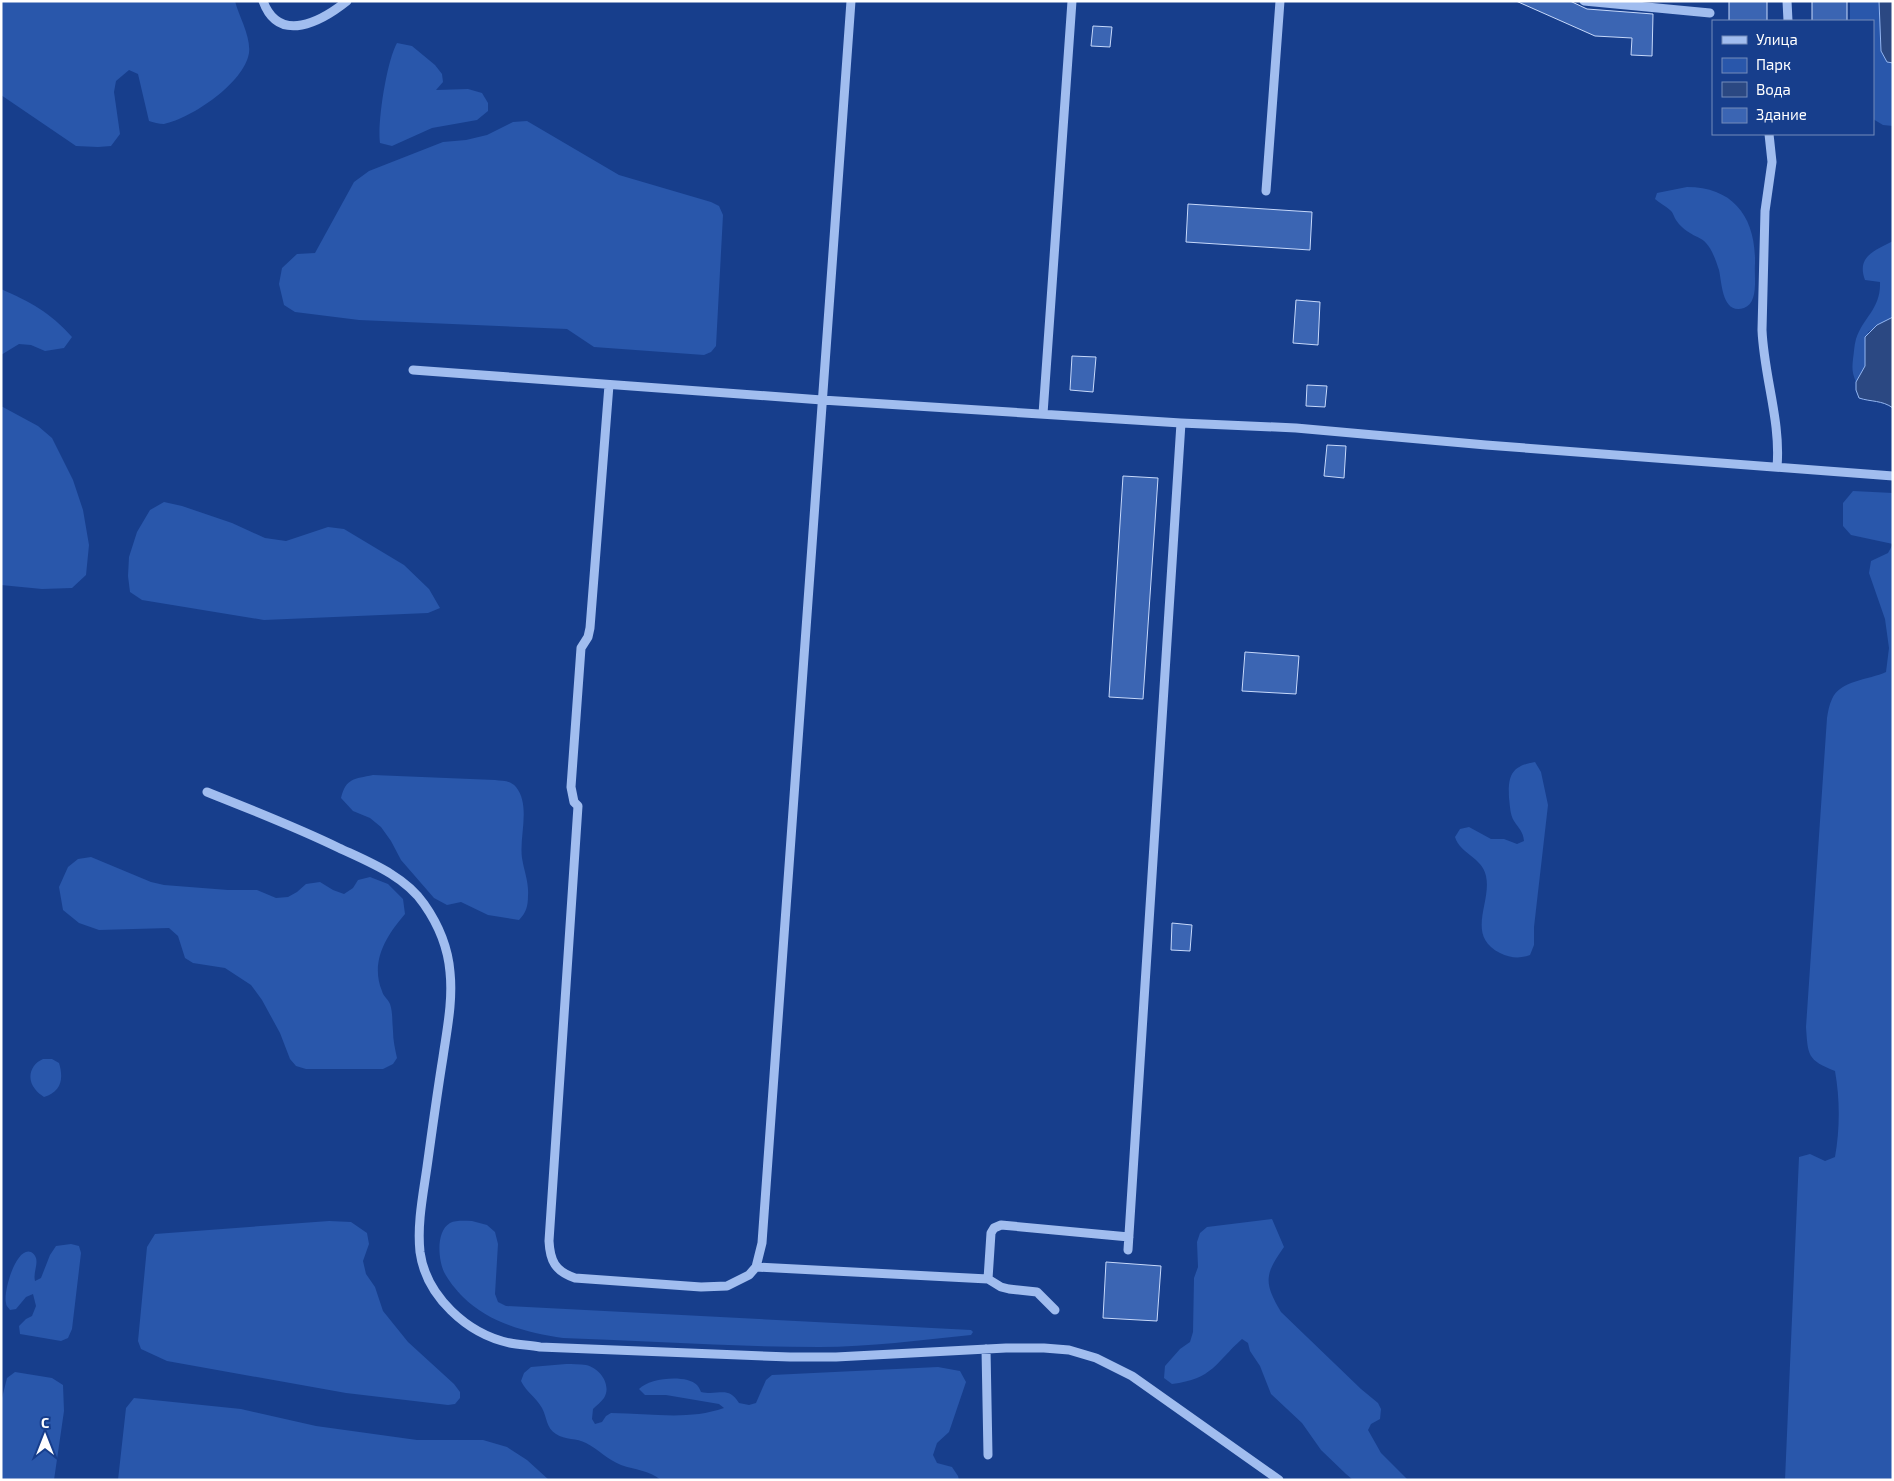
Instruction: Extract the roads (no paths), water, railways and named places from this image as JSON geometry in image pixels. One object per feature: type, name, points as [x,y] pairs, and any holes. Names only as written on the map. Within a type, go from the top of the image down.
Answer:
[{"type":"lane","points":[[263,1],[267,12],[275,21],[286,26],[300,26],[318,20],[347,1]]},
{"type":"lane","points":[[609,385],[590,628],[588,637],[581,648],[571,787],[574,802],[578,806],[549,1241],[550,1252],[558,1269],[564,1274],[576,1278],[701,1287],[727,1286],[748,1275],[756,1267],[762,1243],[851,1]]},
{"type":"lane","points":[[1043,414],[1072,1]]},
{"type":"lane","points":[[1266,191],[1280,1]]},
{"type":"lane","points":[[1584,1],[1710,13]]},
{"type":"lane","points":[[1787,1],[1788,20]]},
{"type":"lane","points":[[1769,135],[1772,162],[1765,211],[1762,330],[1763,350],[1778,430],[1777,467]]},
{"type":"lane","points":[[413,370],[822,400],[1181,423],[1296,428],[1486,445],[1893,476]]},
{"type":"lane","points":[[1128,1250],[1181,423]]},
{"type":"lane","points":[[207,792],[297,828],[402,881],[423,903],[437,926],[446,948],[450,972],[450,1012],[423,1195],[419,1229],[420,1253],[434,1290],[464,1322],[488,1336],[508,1343],[540,1347],[790,1357],[836,1357],[986,1349],[1044,1348],[1069,1350],[1096,1358],[1132,1376],[1279,1480]]},
{"type":"lane","points":[[988,1279],[991,1233],[994,1228],[1001,1225],[1129,1237]]},
{"type":"lane","points":[[756,1267],[988,1279],[1000,1287],[1037,1292],[1055,1310]]},
{"type":"lane","points":[[986,1349],[988,1455]]},
{"type":"water","points":[[1879,1],[1893,1],[1893,63],[1887,62],[1881,51]]},
{"type":"water","points":[[1893,317],[1893,408],[1881,402],[1859,398],[1856,382],[1865,366],[1865,337],[1877,325]]}]
